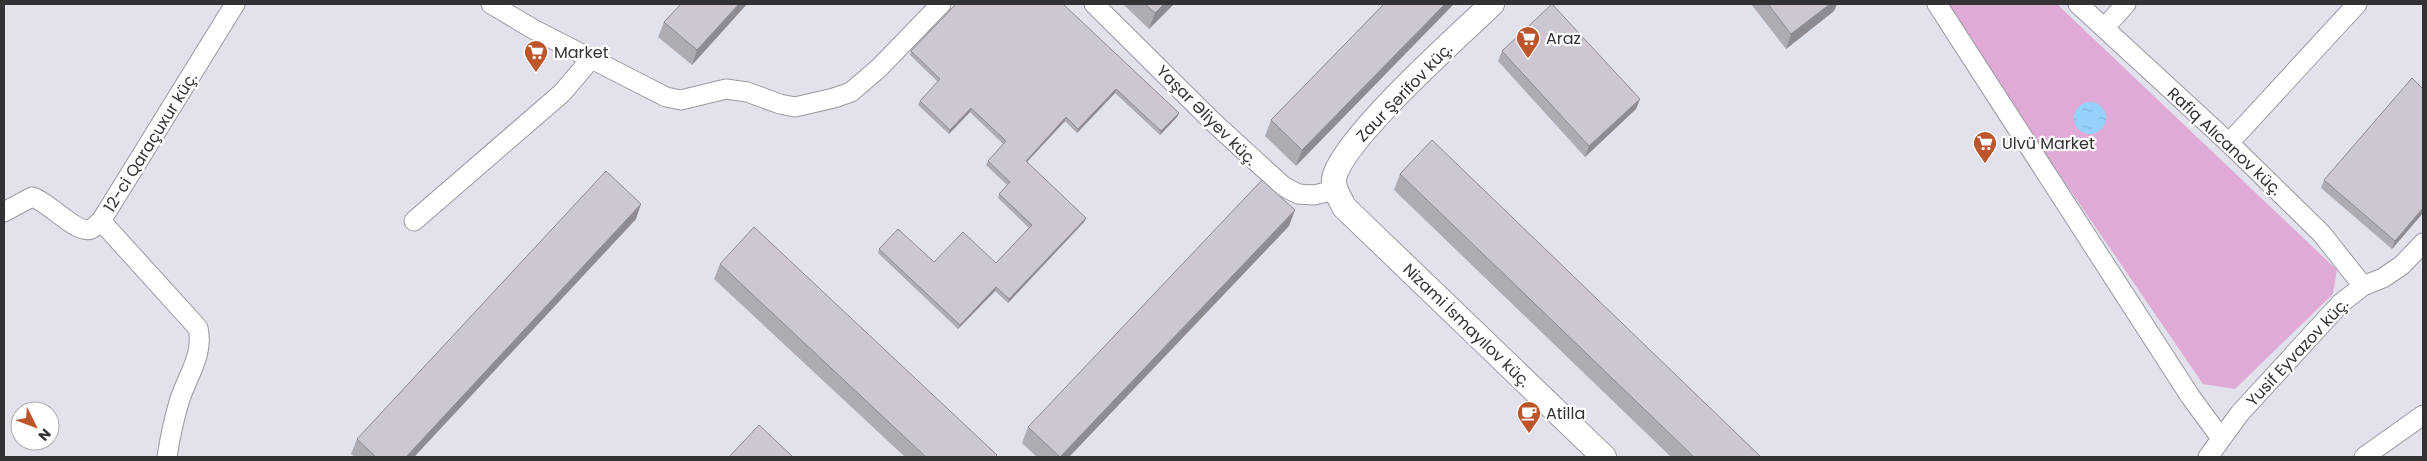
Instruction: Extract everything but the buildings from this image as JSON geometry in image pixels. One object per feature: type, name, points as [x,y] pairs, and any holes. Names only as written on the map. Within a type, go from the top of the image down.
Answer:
[{"type":"street","name":"12-ci Qaraçuxur küç.","points":[[167,457],[180,400],[198,356],[201,340],[198,328],[101,221],[235,4]]},
{"type":"street","points":[[491,4],[533,29],[666,97],[681,100],[726,89],[747,92],[780,104],[796,107],[850,92],[879,68],[941,4]]},
{"type":"street","name":"Yaşar Əliyev küç.","points":[[1094,4],[1212,121],[1283,186],[1298,194],[1314,195],[1335,190]]},
{"type":"street","name":"Zaur Şərifov küç.","points":[[1335,190],[1334,179],[1347,151],[1401,92],[1492,4]]},
{"type":"street","points":[[1937,4],[2190,396],[2220,437]]},
{"type":"street","name":"Rafiq Alıcanov küç.","points":[[2078,4],[2229,143],[2322,234],[2363,286]]},
{"type":"street","points":[[2104,28],[2126,4]]},
{"type":"street","points":[[2229,143],[2357,4]]},
{"type":"street","points":[[414,221],[562,93],[591,59]]},
{"type":"street","name":"Nizami İsmayılov küç.","points":[[1335,190],[1344,207],[1604,457]]},
{"type":"street","points":[[4,212],[32,197],[41,200],[80,229],[90,229],[101,221]]},
{"type":"street","name":"Yusif Eyvazov küç.","points":[[2208,457],[2220,437],[2341,303],[2363,286],[2383,278],[2402,265],[2423,243]]},
{"type":"street","points":[[2364,457],[2423,415]]},
{"type":"shaded area","points":[[1949,4],[2057,4],[2337,270],[2333,294],[2235,389],[2203,384],[2040,146]]},
{"type":"water","points":[[2090,102],[2096,103],[2101,107],[2105,112],[2105,124],[2101,129],[2096,133],[2090,134],[2084,133],[2079,129],[2075,124],[2074,118],[2075,112],[2079,107],[2084,103]]},
{"type":"place","name":"Araz","points":[[1528,59]]},
{"type":"place","name":"Market","points":[[536,73]]},
{"type":"place","name":"Ulvü Market","points":[[1985,164]]},
{"type":"place","name":"Atilla","points":[[1529,434]]}]
